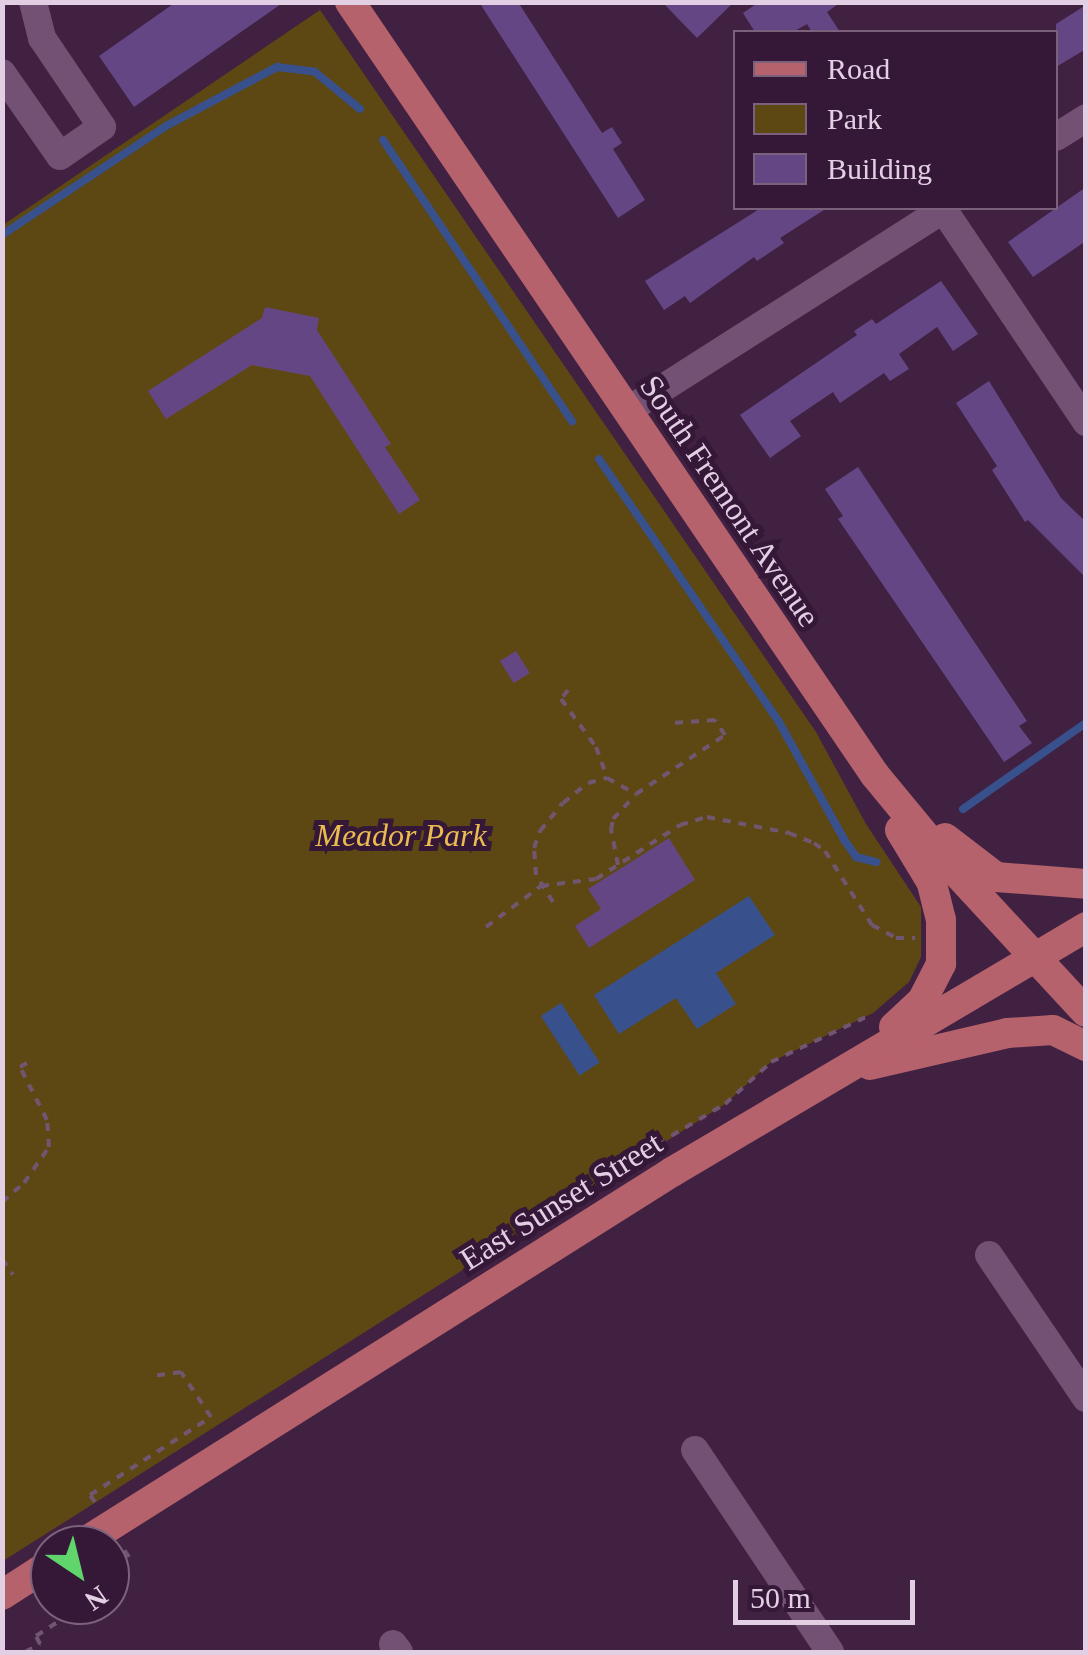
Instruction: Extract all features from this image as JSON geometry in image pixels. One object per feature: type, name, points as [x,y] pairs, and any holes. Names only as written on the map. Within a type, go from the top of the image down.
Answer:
[{"type":"main road","name":"South Fremont Avenue","points":[[350,2],[886,789],[1086,1012]]},
{"type":"main road","points":[[886,789],[899,795],[996,877],[1086,884]]},
{"type":"main road","points":[[847,1069],[922,1001],[941,964],[941,920],[932,883],[894,818],[886,789]]},
{"type":"main road","name":"East Sunset Street","points":[[112,1525],[672,1172],[1086,927]]},
{"type":"main road","points":[[847,1069],[1006,1034],[1053,1030],[1086,1046]]},
{"type":"main road","points":[[2,1595],[30,1577]]},
{"type":"street","points":[[2,73],[60,156],[102,127],[42,38],[33,2]]},
{"type":"street","points":[[1058,136],[1086,118]]},
{"type":"street","points":[[627,411],[941,210]]},
{"type":"street","points":[[945,210],[1086,422]]},
{"type":"street","points":[[989,1254],[1086,1398]]},
{"type":"street","points":[[694,1450],[830,1652]]},
{"type":"path","points":[[568,690],[561,699],[596,747],[607,778],[636,794]]},
{"type":"path","points":[[618,865],[611,830],[613,819],[636,794],[725,735],[715,720],[672,723]]},
{"type":"path","points":[[553,902],[541,886],[534,864],[540,831],[576,792],[607,778]]},
{"type":"path","points":[[486,927],[541,886],[596,879],[693,820],[706,818],[789,833],[825,852],[872,925],[883,933],[924,938]]},
{"type":"path","points":[[644,1152],[724,1104],[771,1062],[873,1013]]},
{"type":"path","points":[[2,1202],[24,1183],[49,1147],[48,1120],[20,1067],[32,1060]]},
{"type":"path","points":[[2,1259],[13,1275]]},
{"type":"path","points":[[152,1376],[182,1372],[211,1417],[202,1423]]},
{"type":"path","points":[[25,1652],[40,1644],[36,1636],[53,1625]]},
{"type":"green space","name":"Meador Park","points":[[320,10],[816,732],[866,824],[921,907],[921,957],[909,982],[873,1013],[771,1062],[725,1104],[60,1525],[30,1525],[30,1544],[3,1561],[3,225]]},
{"type":"water","points":[[749,896],[775,935],[716,973],[736,1004],[697,1029],[676,998],[619,1034],[594,995]]},
{"type":"water","points":[[561,1003],[600,1063],[580,1076],[541,1016]]},
{"type":"building","points":[[176,2],[284,2],[134,107],[99,56]]},
{"type":"building","points":[[479,2],[518,2],[602,133],[612,127],[622,143],[613,149],[645,200],[618,218]]},
{"type":"building","points":[[662,2],[734,2],[697,38]]},
{"type":"building","points":[[759,2],[841,2],[827,12],[839,30],[811,30],[807,24],[796,30],[754,30],[743,13]]},
{"type":"building","points":[[1086,5],[1086,49],[1058,66],[1058,30],[1056,24]]},
{"type":"building","points":[[1086,187],[1086,241],[1033,277],[1008,242]]},
{"type":"building","points":[[758,210],[824,210],[780,238],[784,243],[757,261],[754,257],[690,303],[685,296],[664,310],[645,281]]},
{"type":"building","points":[[941,281],[978,334],[953,351],[937,327],[899,354],[909,369],[890,381],[884,373],[840,403],[833,392],[790,421],[801,436],[770,458],[740,415],[857,335],[854,331],[872,319],[876,324]]},
{"type":"building","points":[[265,307],[319,318],[317,330],[391,444],[385,447],[420,500],[399,514],[310,376],[252,365],[166,419],[148,391],[262,318]]},
{"type":"building","points":[[989,381],[1061,498],[1086,522],[1086,578],[1028,520],[1025,522],[992,470],[997,466],[956,403]]},
{"type":"building","points":[[858,467],[1027,721],[1019,726],[1032,743],[1004,762],[838,519],[843,516],[825,489]]},
{"type":"building","points":[[516,651],[530,673],[514,683],[500,661]]},
{"type":"building","points":[[669,838],[695,880],[589,948],[575,926],[601,909],[588,889]]},
{"type":"waterway","points":[[2,235],[166,126],[277,67],[315,72],[360,109]]},
{"type":"waterway","points":[[383,140],[572,421]]},
{"type":"waterway","points":[[599,459],[779,722],[845,841],[856,857],[876,862]]},
{"type":"waterway","points":[[963,809],[1086,723]]}]
